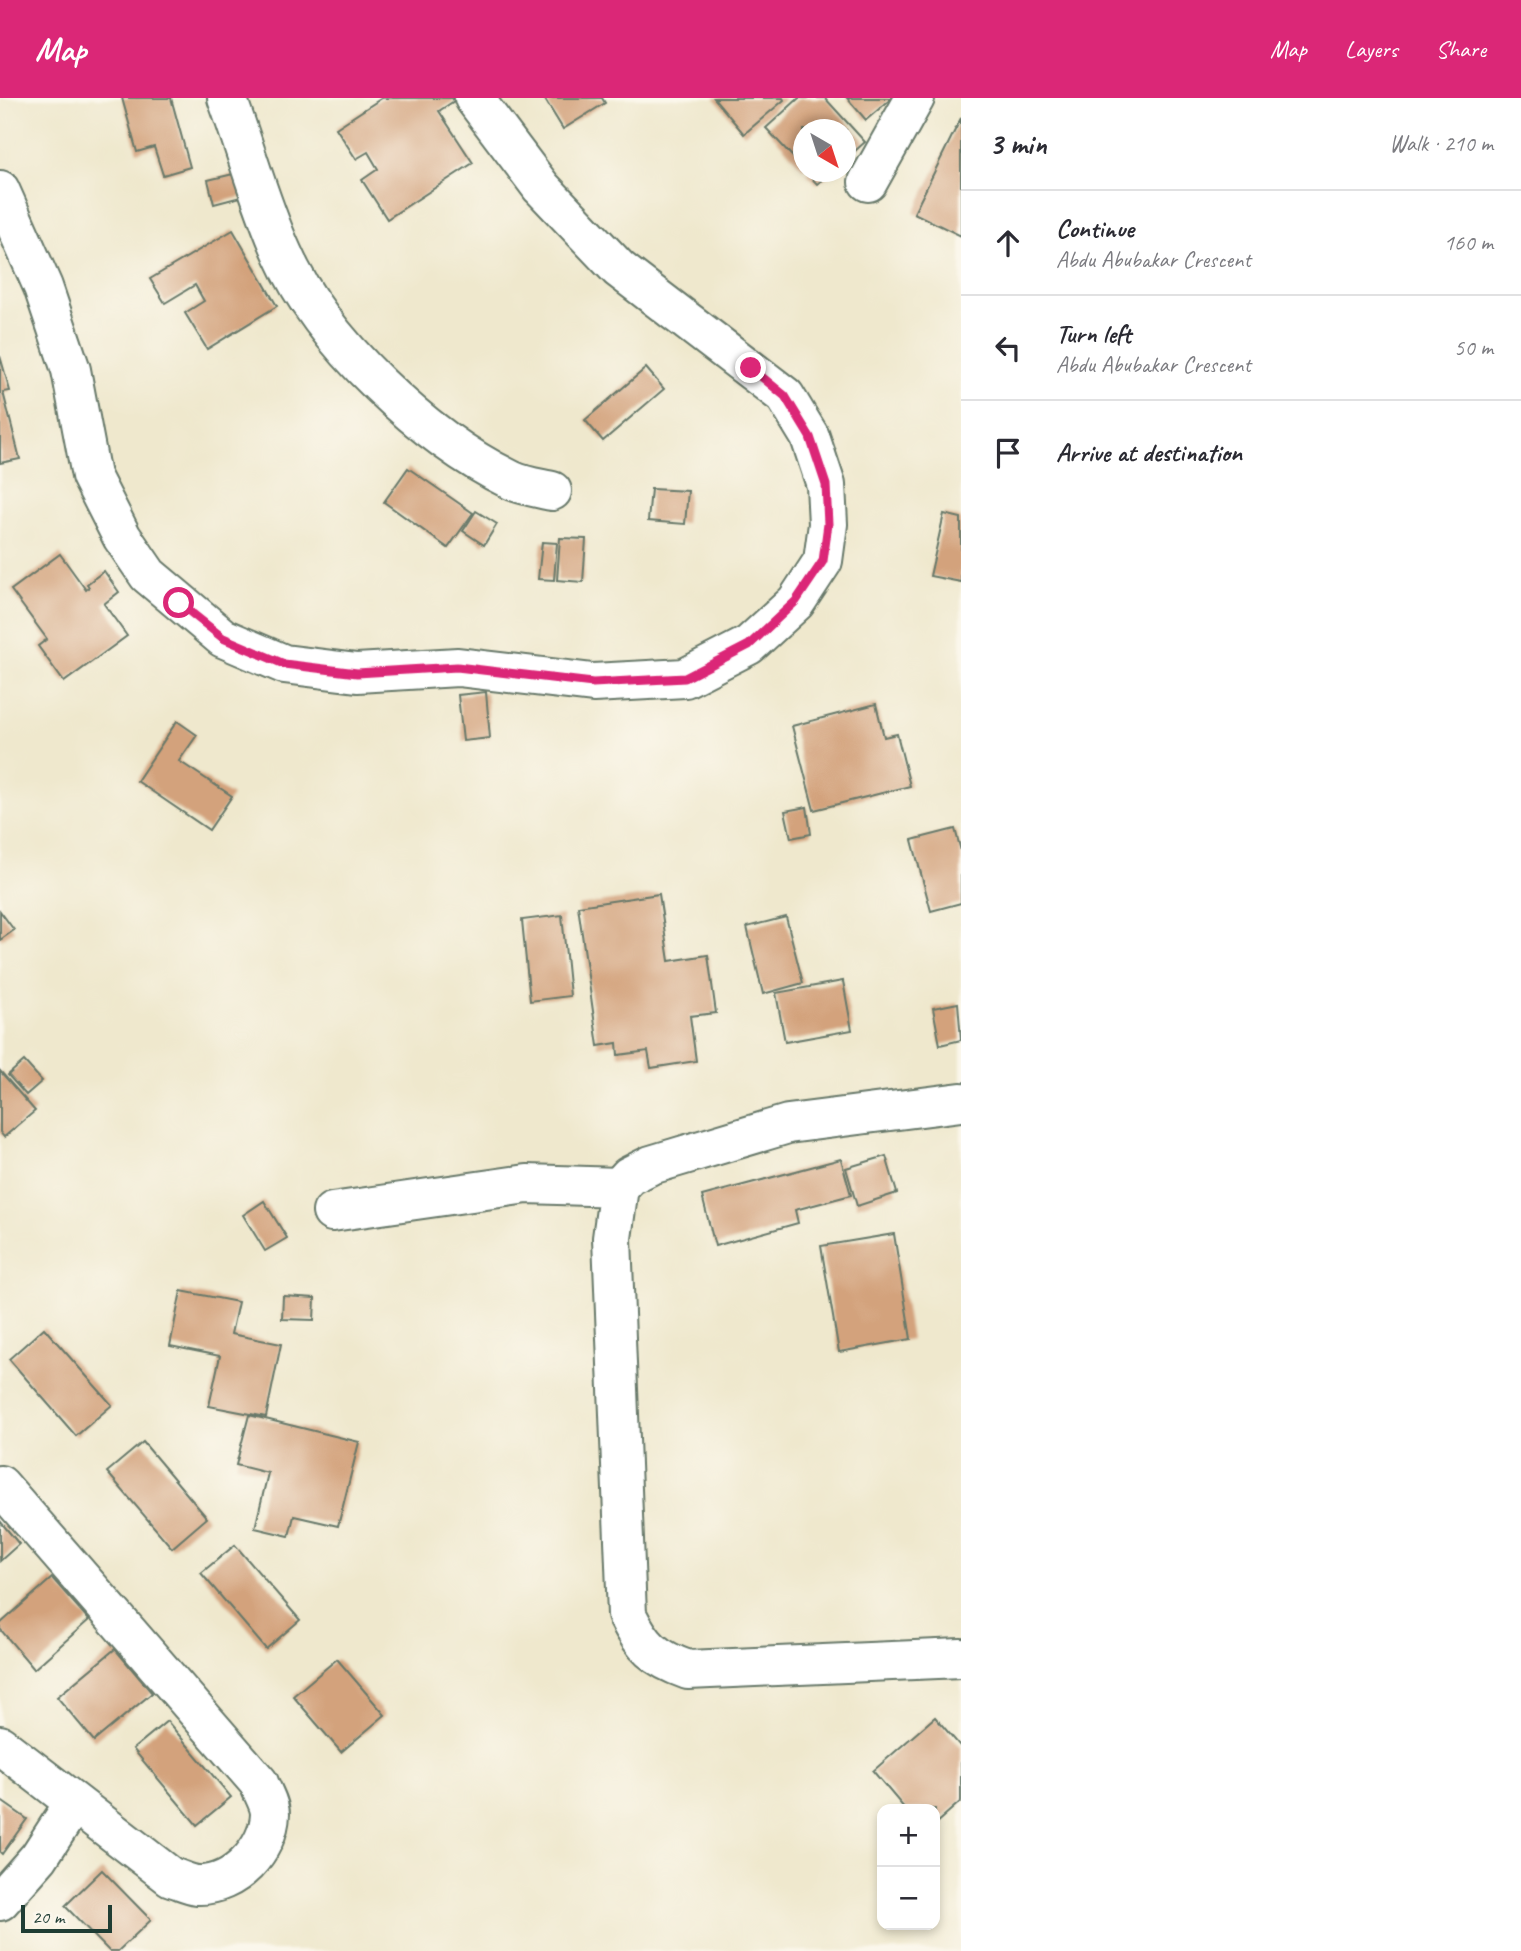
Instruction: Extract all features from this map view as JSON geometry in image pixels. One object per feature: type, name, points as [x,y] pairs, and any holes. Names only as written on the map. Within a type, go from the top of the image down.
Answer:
[{"type":"street","points":[[227,98],[283,255],[316,310],[397,402],[463,453],[514,482],[552,491]]},
{"type":"street","points":[[0,190],[43,286],[71,370],[91,476],[122,537],[148,575],[223,638],[284,664],[357,673],[457,667],[593,683],[685,678],[749,645],[796,601],[823,561],[828,524],[826,485],[810,437],[785,396],[619,269],[541,187],[474,98]]},
{"type":"street","points":[[868,182],[915,98]]},
{"type":"street","points":[[961,1102],[788,1124],[651,1165],[629,1176],[619,1187],[612,1238],[627,1615],[639,1639],[660,1660],[688,1670],[961,1658]]},
{"type":"street","points":[[332,1212],[527,1184],[619,1187]]},
{"type":"street","points":[[0,1485],[259,1783],[270,1812],[264,1840],[247,1865],[211,1883],[196,1885],[171,1877],[0,1745]]},
{"type":"street","points":[[0,1901],[39,1857],[74,1803]]},
{"type":"building","points":[[122,98],[171,98],[190,167],[163,175],[154,147],[137,152]]},
{"type":"building","points":[[382,98],[452,98],[454,101],[439,111],[473,163],[387,219],[362,180],[378,169],[368,152],[356,159],[336,128]]},
{"type":"building","points":[[544,98],[602,98],[605,103],[563,129]]},
{"type":"building","points":[[714,98],[783,98],[784,100],[744,134]]},
{"type":"building","points":[[799,98],[825,98],[844,119],[793,119],[793,157],[766,128]]},
{"type":"building","points":[[847,98],[892,98],[866,120]]},
{"type":"building","points":[[961,118],[961,236],[914,213]]},
{"type":"building","points":[[856,132],[865,142],[856,150]]},
{"type":"building","points":[[246,171],[252,194],[214,204],[208,180]]},
{"type":"building","points":[[233,230],[277,306],[207,349],[185,313],[204,301],[195,285],[165,303],[150,279]]},
{"type":"building","points":[[0,356],[10,391],[3,392],[20,459],[0,463]]},
{"type":"building","points":[[646,368],[664,389],[603,441],[585,420]]},
{"type":"building","points":[[408,468],[473,513],[448,548],[384,502]]},
{"type":"building","points":[[651,489],[688,491],[685,524],[648,521]]},
{"type":"building","points":[[476,511],[497,524],[484,545],[463,531]]},
{"type":"building","points":[[944,514],[961,518],[961,582],[930,576]]},
{"type":"building","points":[[560,538],[586,539],[583,582],[557,580]]},
{"type":"building","points":[[542,542],[557,543],[554,580],[538,579]]},
{"type":"building","points":[[60,554],[86,590],[89,587],[87,584],[104,571],[119,592],[104,604],[127,636],[64,682],[38,646],[47,639],[11,590]]},
{"type":"building","points":[[486,692],[490,738],[463,741],[458,695]]},
{"type":"building","points":[[876,704],[884,737],[897,734],[910,786],[814,810],[792,726]]},
{"type":"building","points":[[177,721],[197,735],[179,761],[232,796],[209,830],[137,781]]},
{"type":"building","points":[[807,807],[811,834],[791,838],[785,811]]},
{"type":"building","points":[[955,829],[961,851],[961,903],[931,911],[912,840]]},
{"type":"building","points":[[659,894],[669,961],[708,955],[716,1013],[690,1016],[696,1061],[651,1068],[648,1051],[618,1055],[617,1043],[598,1046],[578,906]]},
{"type":"building","points":[[0,911],[14,930],[0,940]]},
{"type":"building","points":[[562,915],[570,996],[530,1001],[522,920]]},
{"type":"building","points":[[786,917],[803,983],[763,994],[747,927]]},
{"type":"building","points":[[843,981],[852,1030],[785,1042],[776,993]]},
{"type":"building","points":[[958,1003],[961,1040],[940,1045],[933,1008]]},
{"type":"building","points":[[24,1061],[42,1081],[26,1095],[8,1075]]},
{"type":"building","points":[[0,1071],[35,1111],[4,1137],[0,1132]]},
{"type":"building","points":[[886,1156],[897,1193],[857,1206],[846,1168]]},
{"type":"building","points":[[841,1159],[851,1195],[795,1210],[798,1223],[715,1246],[702,1196]]},
{"type":"building","points":[[264,1201],[287,1238],[265,1251],[243,1215]]},
{"type":"building","points":[[894,1234],[911,1339],[839,1352],[821,1246]]},
{"type":"building","points":[[181,1291],[238,1302],[231,1334],[281,1344],[266,1417],[209,1406],[220,1356],[170,1346]]},
{"type":"building","points":[[283,1296],[315,1298],[314,1320],[282,1319]]},
{"type":"building","points":[[44,1328],[112,1405],[76,1436],[9,1359]]},
{"type":"building","points":[[249,1415],[359,1442],[338,1526],[294,1516],[289,1536],[255,1528],[268,1473],[236,1465]]},
{"type":"building","points":[[143,1442],[207,1518],[172,1548],[107,1472]]},
{"type":"building","points":[[0,1521],[19,1544],[0,1561]]},
{"type":"building","points":[[235,1545],[300,1620],[266,1649],[201,1573]]},
{"type":"building","points":[[52,1578],[89,1620],[34,1669],[0,1629],[0,1624]]},
{"type":"building","points":[[115,1649],[152,1693],[94,1741],[57,1697]]},
{"type":"building","points":[[337,1659],[385,1715],[341,1752],[293,1696]]},
{"type":"building","points":[[935,1717],[961,1747],[961,1801],[940,1820],[940,1804],[901,1804],[873,1771]]},
{"type":"building","points":[[167,1721],[231,1797],[197,1825],[133,1749]]},
{"type":"building","points":[[0,1800],[27,1819],[2,1854],[0,1852]]},
{"type":"building","points":[[102,1870],[151,1920],[118,1951],[109,1951],[65,1906]]},
{"type":"route","points":[[179,603],[223,638],[284,664],[357,673],[457,667],[593,683],[685,678],[749,645],[796,601],[823,561],[828,524],[826,485],[810,437],[785,396],[751,368]]}]
